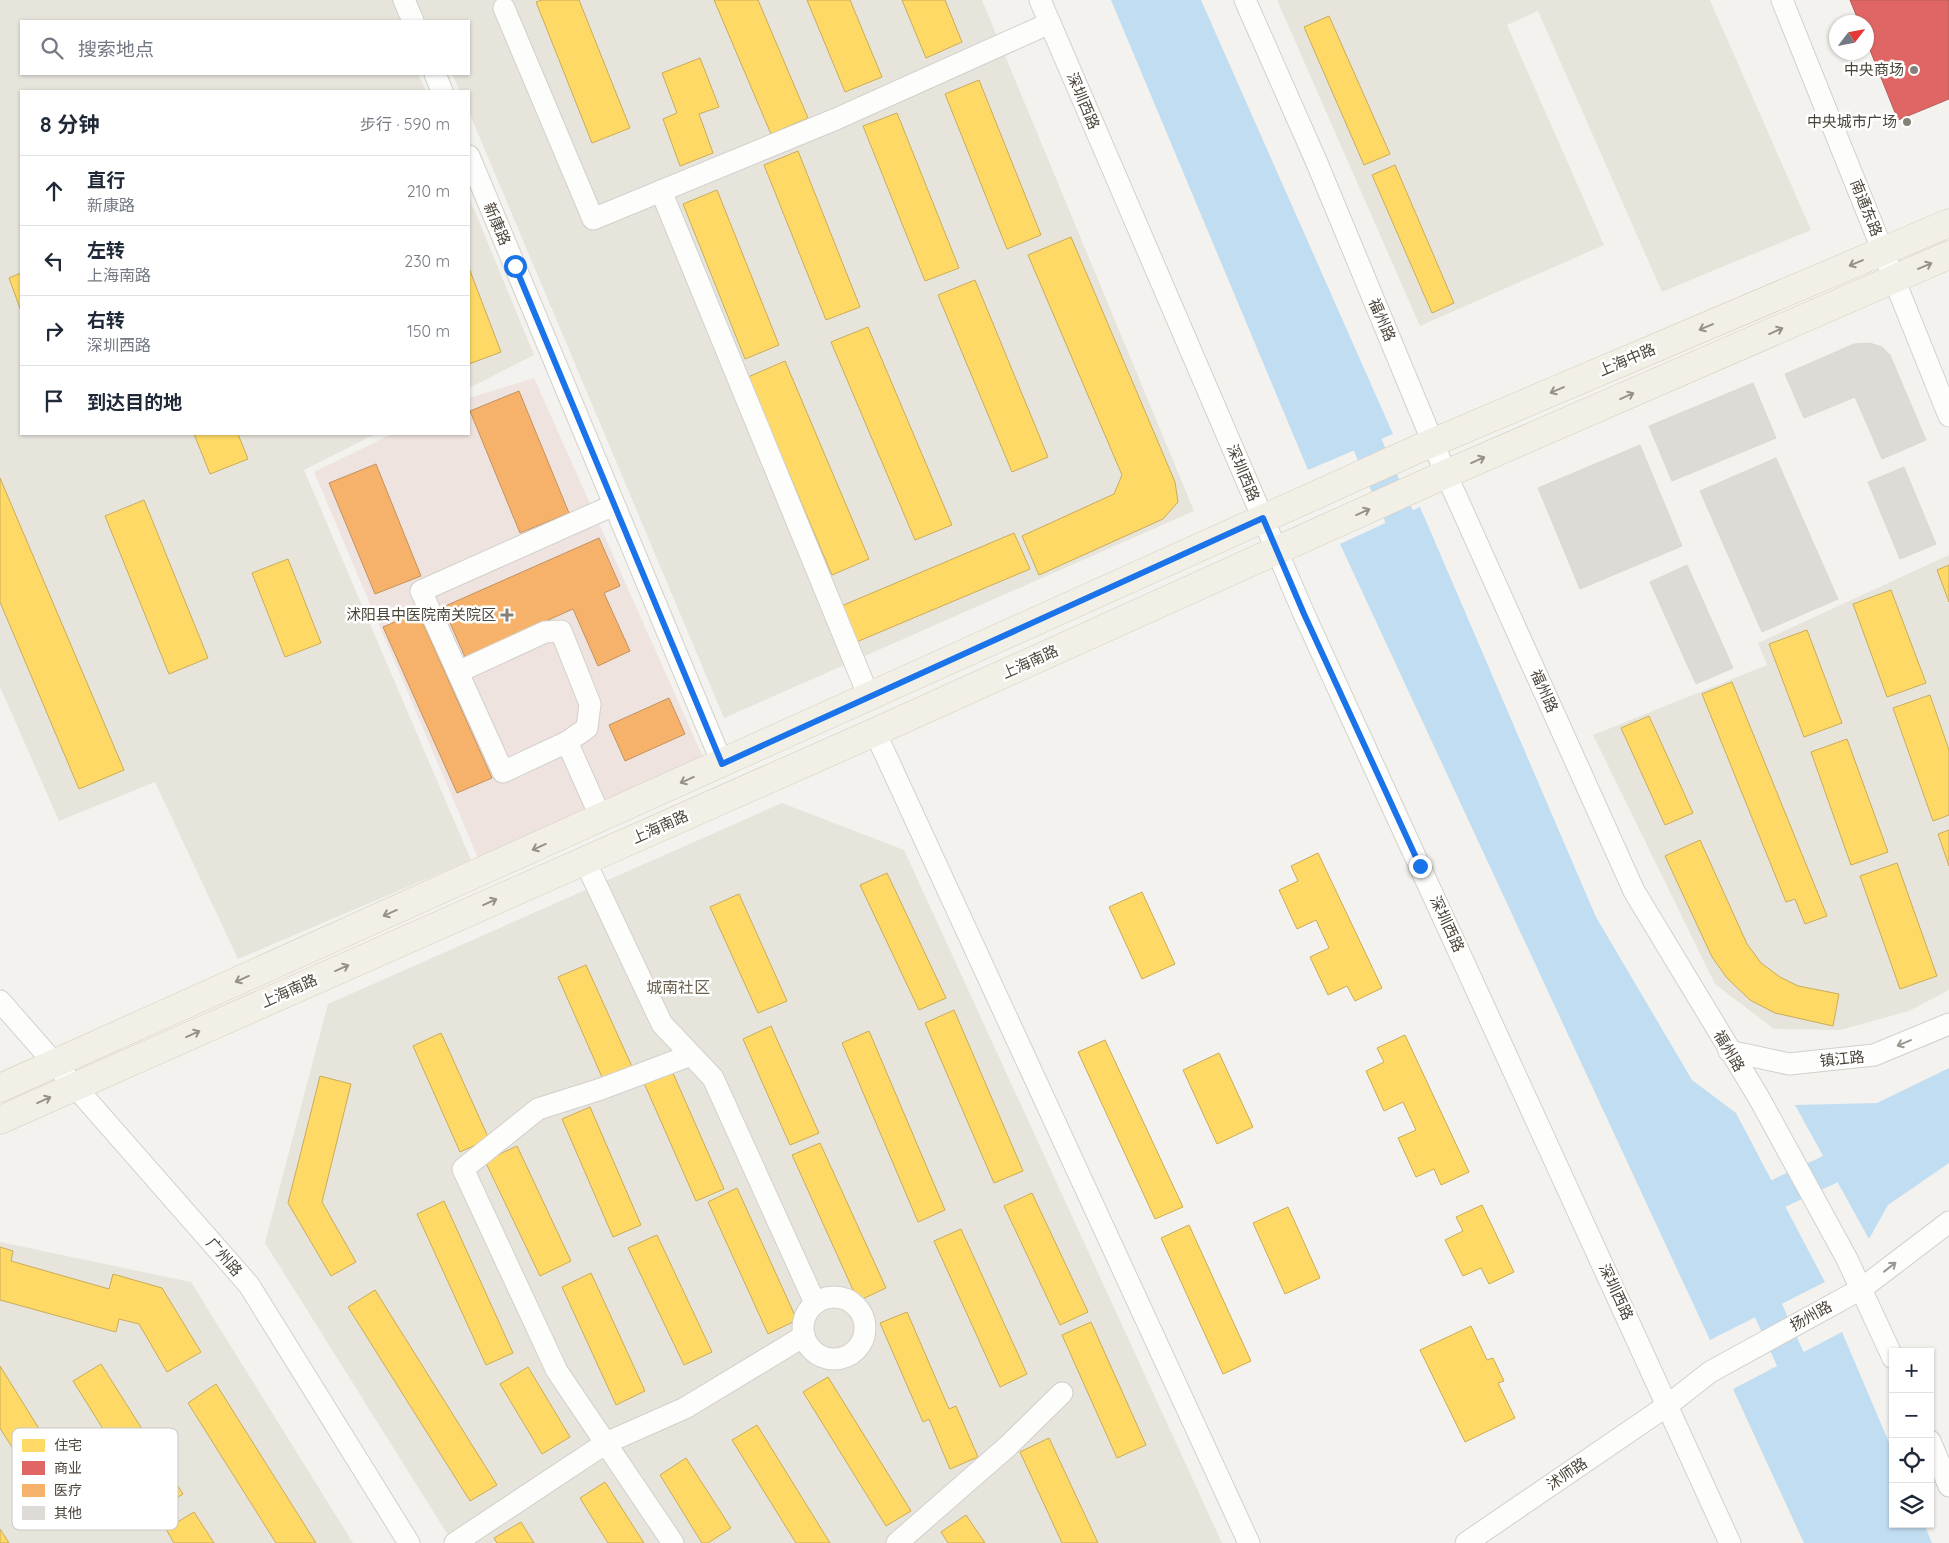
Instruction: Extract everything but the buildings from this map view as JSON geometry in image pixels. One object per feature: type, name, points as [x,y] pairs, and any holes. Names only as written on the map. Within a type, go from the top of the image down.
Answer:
[{"type":"main road","name":"上海中路","points":[[1305,499],[1426,445],[1949,224]]},
{"type":"main road","points":[[1440,477],[1949,256]]},
{"type":"main road","name":"上海南路","points":[[0,1120],[875,732],[1440,477]]},
{"type":"main road","name":"上海南路","points":[[0,1088],[869,698],[1305,499]]},
{"type":"street","points":[[404,0],[413,20]]},
{"type":"street","name":"深圳西路","points":[[1040,0],[1276,550],[1730,1543]]},
{"type":"street","name":"福州路","points":[[1245,0],[1317,163],[1426,445],[1634,891],[1759,1098],[1847,1259],[1889,1349]]},
{"type":"street","name":"南通东路","points":[[1782,0],[1949,416]]},
{"type":"street","points":[[504,8],[593,219],[836,119],[1050,23]]},
{"type":"street","points":[[435,75],[442,90]]},
{"type":"street","name":"新康路","points":[[470,158],[722,764]]},
{"type":"street","points":[[661,191],[869,698]]},
{"type":"street","points":[[458,672],[545,632],[562,631],[590,704],[587,728],[568,742],[503,772],[421,591],[614,505]]},
{"type":"street","points":[[875,732],[1249,1543]]},
{"type":"street","points":[[568,742],[601,818]]},
{"type":"street","points":[[585,860],[662,1024],[713,1078],[815,1304]]},
{"type":"street","name":"广州路","points":[[0,1001],[249,1286],[409,1543]]},
{"type":"street","name":"镇江路","points":[[1729,1051],[1789,1064],[1874,1055],[1949,1024]]},
{"type":"street","points":[[673,1543],[557,1371],[463,1169],[538,1109],[601,1089],[691,1055]]},
{"type":"street","name":"扬州路","points":[[1668,1405],[1710,1372],[1862,1289],[1949,1222]]},
{"type":"street","points":[[834,1297],[853,1304],[864,1322],[861,1342],[846,1356],[836,1359],[816,1353],[804,1336],[804,1318],[815,1304],[824,1298],[834,1297]]},
{"type":"street","points":[[455,1543],[606,1443],[685,1408],[804,1336]]},
{"type":"street","points":[[897,1543],[1008,1446],[1062,1393]]},
{"type":"street","name":"沭师路","points":[[1466,1543],[1668,1405]]},
{"type":"street","points":[[1934,1450],[1949,1486]]},
{"type":"shaded area","points":[[0,0],[982,0],[1194,511],[724,718],[470,114],[470,90],[460,90],[452,75],[470,75],[470,20],[20,20],[20,75],[418,75],[426,90],[20,90],[20,435],[373,435],[304,470],[471,860],[238,959],[155,782],[59,821],[0,687]]},
{"type":"shaded area","points":[[1277,0],[1710,0],[1811,230],[1662,292],[1538,11],[1507,25],[1604,245],[1420,326]]},
{"type":"shaded area","points":[[470,199],[534,355],[470,387]]},
{"type":"shaded area","name":"沭阳县中医院南关院区","points":[[534,378],[703,757],[478,858],[314,472],[390,435],[470,435],[470,398]]},
{"type":"shaded area","points":[[1949,555],[1949,990],[1909,1011],[1840,1030],[1774,1029],[1715,984],[1593,735],[1767,665],[1758,643]]},
{"type":"shaded area","points":[[782,803],[904,850],[1222,1543],[453,1543],[265,1243],[328,1004]]},
{"type":"shaded area","points":[[0,1242],[191,1282],[353,1543],[0,1543]]},
{"type":"water","points":[[1111,0],[1201,0],[1393,434],[1308,470]]},
{"type":"water","points":[[1420,507],[1596,917],[1692,1080],[1736,1113],[1825,1282],[1710,1340],[1340,544]]},
{"type":"water","points":[[1949,1068],[1949,1163],[1888,1205],[1869,1239],[1795,1105],[1877,1103]]},
{"type":"water","points":[[1842,1332],[1889,1443],[1889,1528],[1926,1528],[1932,1543],[1804,1543],[1733,1389]]},
{"type":"waterway","points":[[1351,407],[1416,555]]},
{"type":"waterway","points":[[1741,1211],[1867,1152]]},
{"type":"waterway","points":[[1752,1274],[1807,1396]]},
{"type":"place","name":"中央商场","points":[[1914,70]]},
{"type":"place","name":"中央城市广场","points":[[1907,122]]},
{"type":"place","name":"沭阳县中医院南关院区","points":[[507,615]]},
{"type":"district","name":"城南社区","points":[[678,987]]},
{"type":"route","points":[[515,266],[722,764],[1263,518],[1304,614],[1420,866]]}]
